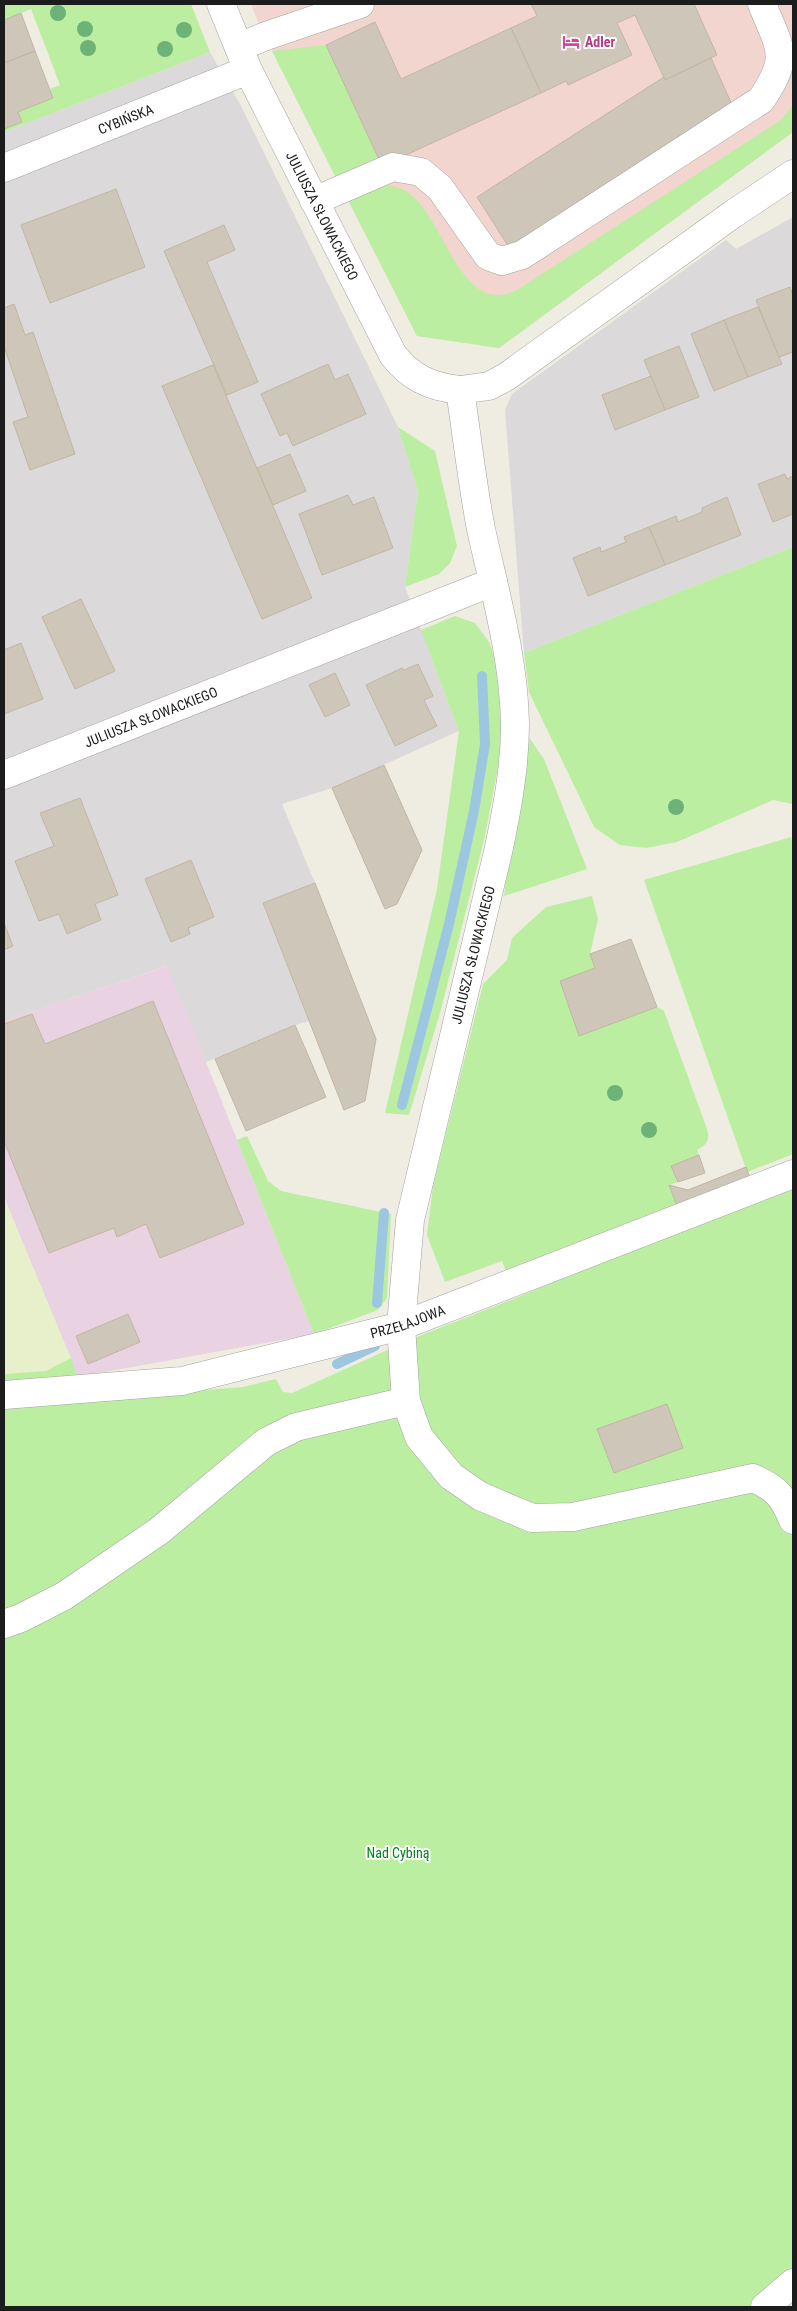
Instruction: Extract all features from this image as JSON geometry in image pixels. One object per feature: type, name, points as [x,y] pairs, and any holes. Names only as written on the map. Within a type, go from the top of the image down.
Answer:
[{"type":"street","name":"JULIUSZA SŁOWACKIEGO","points":[[220,4],[243,59],[386,343],[396,359],[408,372],[426,383],[460,390],[489,386],[506,377],[727,219],[793,175]]},
{"type":"street","name":"CYBIŃSKA","points":[[4,168],[243,59],[266,36],[360,4]]},
{"type":"street","points":[[314,201],[393,167],[421,172],[440,188],[488,256],[502,261],[522,255],[761,100],[776,78],[781,53],[762,4]]},
{"type":"street","name":"JULIUSZA SŁOWACKIEGO","points":[[460,390],[476,504],[509,662],[514,713],[514,752],[498,852],[410,1220],[401,1326],[406,1401],[419,1437],[451,1476],[480,1496],[532,1518],[573,1517],[753,1478],[773,1487],[787,1505],[793,1520]]},
{"type":"street","name":"JULIUSZA SŁOWACKIEGO","points":[[4,775],[493,582]]},
{"type":"street","name":"PRZEŁAJOWA","points":[[4,1395],[182,1381],[401,1326],[793,1174]]},
{"type":"street","points":[[4,1624],[21,1618],[64,1596],[159,1531],[266,1442],[296,1427],[406,1401]]},
{"type":"street","points":[[765,2307],[793,2283]]},
{"type":"shaded area","points":[[251,4],[793,4],[793,132],[499,348],[417,336],[258,22]]},
{"type":"shaded area","points":[[210,52],[241,106],[398,427],[418,491],[405,587],[459,731],[332,788],[282,804],[315,883],[263,904],[309,1021],[206,1062],[167,966],[4,1021],[4,132]]},
{"type":"shaded area","points":[[793,217],[793,547],[524,653],[505,410],[512,394],[726,240],[736,249]]},
{"type":"shaded area","points":[[168,966],[314,1334],[77,1377],[4,1197],[4,1021]]},
{"type":"green space","points":[[4,4],[191,4],[210,52],[4,132],[4,129],[22,122],[18,112],[53,98],[50,89],[60,85],[31,9],[4,20]]},
{"type":"green space","points":[[326,45],[378,157],[336,178],[272,51]]},
{"type":"green space","points":[[793,105],[793,132],[499,348],[417,336],[348,200],[374,188],[386,186],[409,193],[424,209],[463,272],[477,288],[495,295],[517,290],[781,120]]},
{"type":"green space","points":[[398,427],[435,451],[457,546],[450,563],[439,574],[405,587],[418,491]]},
{"type":"green space","points":[[793,547],[793,804],[773,800],[677,842],[646,848],[620,845],[594,827],[529,692],[524,653]]},
{"type":"green space","points":[[455,616],[475,623],[489,642],[498,665],[502,730],[498,767],[485,836],[440,1013],[409,1115],[385,1113],[437,889],[459,731],[421,630]]},
{"type":"green space","points":[[528,736],[544,759],[587,869],[504,896],[525,744]]},
{"type":"green space","points":[[791,837],[793,844],[793,1154],[747,1172],[644,880]]},
{"type":"green space","points":[[592,896],[598,919],[590,954],[595,968],[560,981],[580,1035],[657,1007],[664,1011],[707,1129],[707,1142],[697,1150],[699,1155],[671,1166],[678,1182],[670,1185],[677,1206],[506,1271],[502,1261],[445,1282],[427,1235],[433,1186],[483,984],[507,960],[512,938],[546,907]]},
{"type":"green space","points":[[247,1136],[268,1181],[281,1191],[391,1214],[387,1298],[378,1310],[314,1334],[237,1140]]},
{"type":"green space","name":"Nad Cybiną","points":[[793,1188],[793,2301],[785,2307],[4,2307],[4,1405],[243,1387],[276,1379],[283,1392],[292,1393],[414,1338],[688,1226]]},
{"type":"green space","points":[[4,1197],[71,1358],[46,1371],[4,1374]]},
{"type":"green space","points":[[71,1358],[77,1377],[4,1384],[4,1374],[46,1371]]},
{"type":"building","name":"Adler","points":[[531,4],[694,4],[717,55],[665,80],[635,15],[617,23],[632,55],[568,85],[566,81],[541,93],[511,28],[537,16]]},
{"type":"building","points":[[21,13],[35,51],[4,63],[4,20]]},
{"type":"building","points":[[375,22],[401,79],[511,28],[541,93],[382,166],[326,45]]},
{"type":"building","points":[[35,51],[53,98],[18,112],[22,122],[4,129],[4,63]]},
{"type":"building","points":[[711,58],[733,107],[510,249],[477,197],[664,77],[665,80]]},
{"type":"building","points":[[116,189],[145,267],[50,303],[21,225]]},
{"type":"building","points":[[224,225],[235,250],[207,262],[258,382],[227,395],[164,251]]},
{"type":"building","points":[[790,287],[793,296],[793,352],[779,357],[756,300]]},
{"type":"building","points":[[14,304],[25,335],[33,332],[75,454],[30,470],[13,422],[28,417],[4,346],[4,308]]},
{"type":"building","points":[[758,307],[782,364],[748,377],[724,320]]},
{"type":"building","points":[[724,320],[748,377],[714,391],[691,334]]},
{"type":"building","points":[[679,346],[699,397],[665,410],[644,360]]},
{"type":"building","points":[[328,364],[335,380],[348,374],[366,414],[293,446],[287,433],[280,436],[261,394]]},
{"type":"building","points":[[213,365],[312,598],[262,619],[162,386]]},
{"type":"building","points":[[651,376],[665,410],[615,430],[602,395]]},
{"type":"building","points":[[290,454],[306,491],[273,505],[257,468]]},
{"type":"building","points":[[785,474],[787,479],[793,476],[793,514],[773,522],[758,484]]},
{"type":"building","points":[[348,495],[353,505],[374,497],[393,548],[322,575],[299,514]]},
{"type":"building","points":[[727,497],[741,535],[665,565],[649,527],[676,516],[678,522],[702,512],[702,508]]},
{"type":"building","points":[[649,527],[665,565],[588,596],[573,558],[600,547],[601,552],[626,542],[624,537]]},
{"type":"building","points":[[81,599],[115,671],[75,689],[42,617]]},
{"type":"building","points":[[21,643],[43,699],[4,714],[4,650]]},
{"type":"building","points":[[418,664],[433,696],[424,700],[437,726],[395,746],[366,685],[402,668],[404,670]]},
{"type":"building","points":[[335,673],[350,705],[325,717],[309,685]]},
{"type":"building","points":[[384,765],[422,850],[397,904],[385,909],[332,788]]},
{"type":"building","points":[[80,798],[118,895],[95,904],[101,920],[67,934],[59,914],[39,921],[15,861],[54,846],[40,813]]},
{"type":"building","points":[[191,860],[214,917],[188,928],[190,934],[171,942],[145,879]]},
{"type":"building","points":[[315,883],[376,1039],[365,1101],[344,1110],[263,903]]},
{"type":"building","points":[[4,923],[13,946],[4,950]]},
{"type":"building","points":[[631,939],[657,1007],[579,1036],[560,981],[595,968],[590,954]]},
{"type":"building","points":[[153,1001],[244,1224],[160,1258],[146,1224],[117,1237],[114,1228],[49,1253],[4,1141],[4,1024],[32,1014],[45,1044]]},
{"type":"building","points":[[295,1025],[326,1097],[246,1131],[215,1059]]},
{"type":"building","points":[[699,1155],[705,1173],[678,1182],[671,1166]]},
{"type":"building","points":[[746,1167],[750,1178],[677,1206],[669,1185],[688,1190]]},
{"type":"building","points":[[128,1314],[140,1342],[88,1364],[76,1336]]},
{"type":"building","points":[[667,1404],[683,1448],[614,1473],[597,1429]]},
{"type":"waterway","points":[[402,1105],[449,924],[474,811],[485,744],[482,676]]},
{"type":"waterway","points":[[377,1303],[384,1213]]},
{"type":"waterway","points":[[337,1364],[375,1346]]},
{"type":"place","name":"Adler","points":[[571,42]]}]
